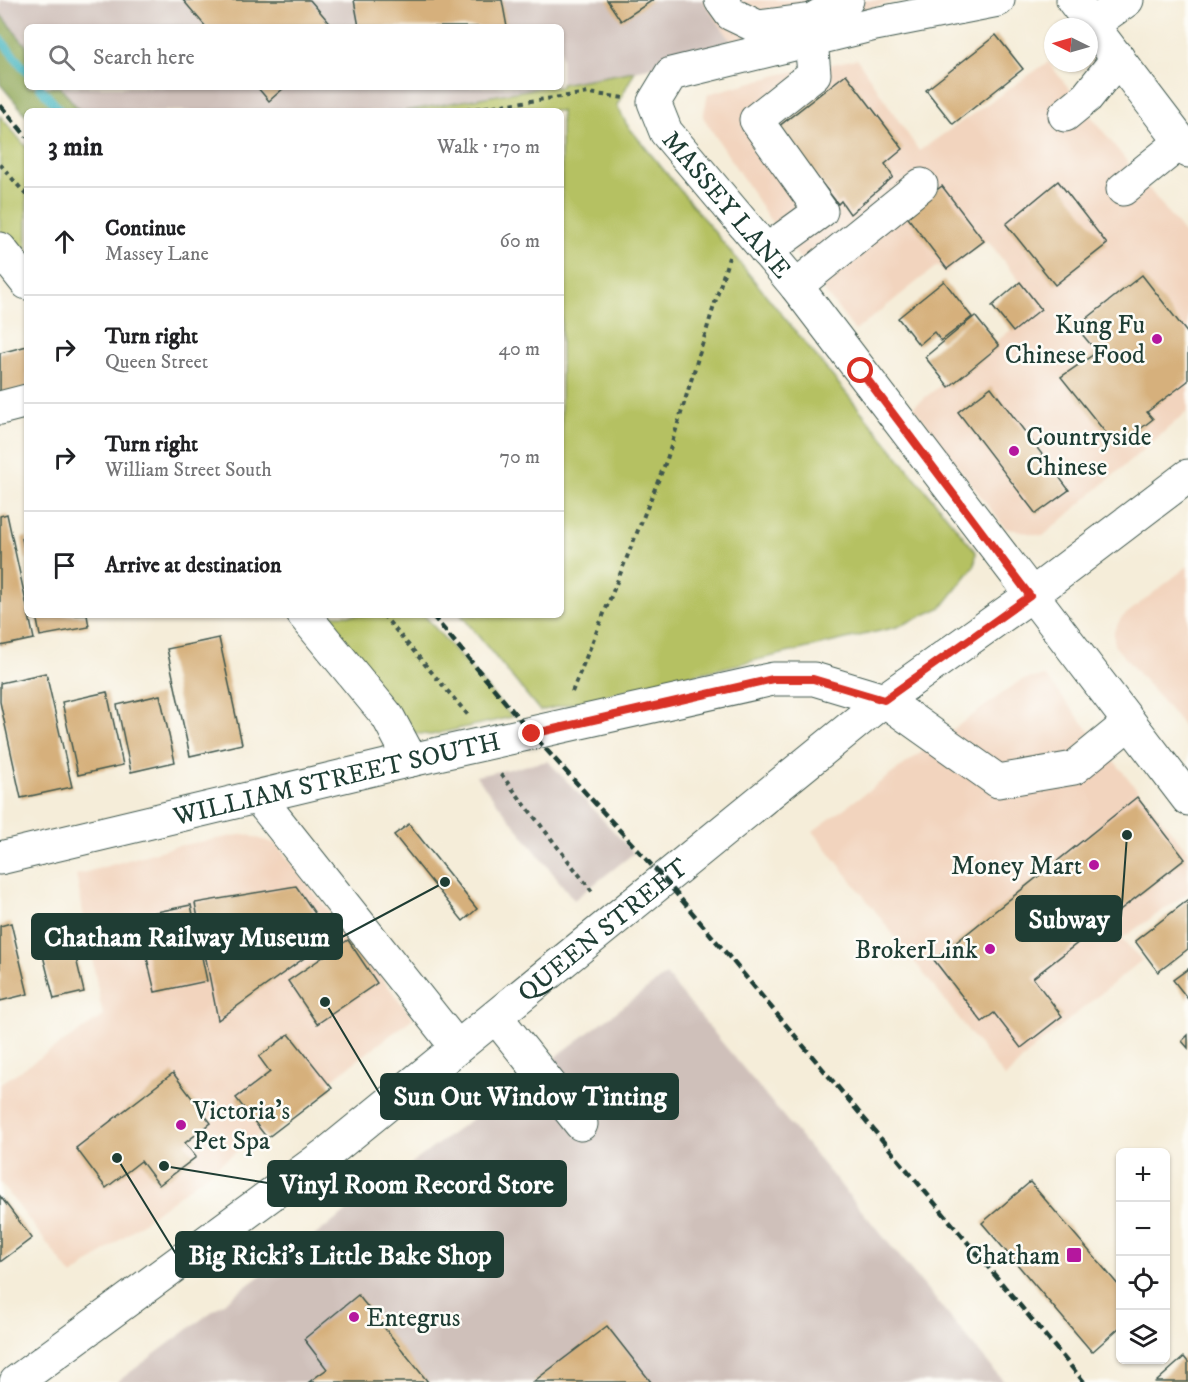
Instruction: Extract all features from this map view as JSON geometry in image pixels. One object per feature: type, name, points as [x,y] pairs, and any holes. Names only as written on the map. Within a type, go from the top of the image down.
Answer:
[{"type":"street","points":[[721,0],[731,14],[758,27],[812,20],[847,0]]},
{"type":"street","name":"MASSEY LANE","points":[[998,0],[811,40],[671,74],[654,102],[666,132],[796,286],[1030,596],[1188,799]]},
{"type":"street","points":[[1123,189],[1185,147],[1083,12],[1127,0]]},
{"type":"street","points":[[766,251],[821,211],[756,120],[814,74],[811,40]]},
{"type":"street","points":[[1065,115],[1087,97],[1118,58]]},
{"type":"street","points":[[796,286],[921,185]]},
{"type":"street","points":[[0,249],[24,279]]},
{"type":"street","points":[[0,408],[24,402]]},
{"type":"street","name":"QUEEN STREET","points":[[16,1382],[329,1152],[456,1046],[496,1017],[615,921],[729,824],[884,700],[1030,596],[1188,476]]},
{"type":"street","points":[[306,618],[388,717],[411,760]]},
{"type":"street","name":"WILLIAM STREET SOUTH","points":[[0,858],[411,760],[773,679],[813,679],[884,700],[999,781],[1074,768],[1129,723]]},
{"type":"street","points":[[258,797],[456,1046]]},
{"type":"street","points":[[496,1017],[581,1124]]},
{"type":"path","points":[[480,108],[589,93],[654,102]]},
{"type":"path","points":[[0,164],[24,192]]},
{"type":"path","points":[[569,701],[667,459],[729,257]]},
{"type":"path","points":[[385,618],[485,744],[615,921]]},
{"type":"shaded area","points":[[0,0],[702,0],[735,46],[635,71],[564,83],[564,24],[24,24],[24,43],[0,14]]},
{"type":"shaded area","points":[[702,0],[901,0],[735,46]]},
{"type":"shaded area","points":[[857,59],[919,151],[1044,65],[1044,72],[1056,72],[1188,238],[1188,411],[1043,536],[1005,528],[913,407],[1040,307],[987,240],[945,273],[938,265],[855,331],[770,220],[703,117],[708,94],[782,74]]},
{"type":"shaded area","points":[[62,90],[527,90],[422,108],[78,108]]},
{"type":"shaded area","points":[[1188,566],[1188,731],[1114,645],[1114,631],[1121,618]]},
{"type":"shaded area","points":[[1045,676],[1188,852],[1188,893],[1121,939],[1142,960],[1034,1048],[1005,1078],[813,831],[1021,680]]},
{"type":"shaded area","points":[[548,761],[634,853],[574,900],[476,776]]},
{"type":"shaded area","points":[[245,834],[276,844],[413,1018],[72,1276],[0,1182],[0,1084],[103,1016],[76,875],[177,846]]},
{"type":"shaded area","points":[[666,975],[1004,1382],[117,1382]]},
{"type":"green space","points":[[0,14],[24,43],[24,90],[62,90],[78,108],[24,108],[24,112],[0,84]]},
{"type":"green space","points":[[635,71],[617,105],[627,125],[976,552],[975,565],[942,607],[897,627],[540,711],[463,618],[564,618],[564,108],[422,108],[527,90],[564,90],[564,83]]},
{"type":"green space","points":[[0,116],[24,144],[24,289],[0,261]]},
{"type":"green space","points":[[302,618],[427,618],[512,717],[431,735],[405,732]]},
{"type":"building","points":[[183,0],[310,0],[330,24],[203,24]]},
{"type":"building","points":[[354,0],[502,0],[506,24],[358,24]]},
{"type":"building","points":[[607,0],[653,0],[621,21]]},
{"type":"building","points":[[996,35],[1023,69],[953,124],[926,90]]},
{"type":"building","points":[[846,74],[903,149],[885,164],[893,177],[850,214],[841,201],[838,204],[778,127]]},
{"type":"building","points":[[260,90],[282,90],[269,101]]},
{"type":"building","points":[[1058,181],[1107,244],[1055,285],[1006,224]]},
{"type":"building","points":[[942,186],[984,241],[947,269],[905,214]]},
{"type":"building","points":[[1142,275],[1188,334],[1188,381],[1147,412],[1153,419],[1117,447],[1061,377],[1097,352],[1076,327]]},
{"type":"building","points":[[944,281],[972,317],[941,341],[934,332],[919,345],[898,318]]},
{"type":"building","points":[[1020,282],[1041,309],[1013,332],[992,306]]},
{"type":"building","points":[[975,316],[999,346],[949,387],[925,357]]},
{"type":"building","points":[[24,347],[24,388],[0,394],[0,353]]},
{"type":"building","name":"Countryside Chinese","points":[[991,387],[1069,490],[1036,514],[958,412]]},
{"type":"building","points":[[7,514],[24,593],[24,618],[29,618],[34,639],[0,646],[0,516]]},
{"type":"building","points":[[37,618],[88,618],[89,627],[40,636]]},
{"type":"building","points":[[219,638],[242,744],[190,756],[167,649]]},
{"type":"building","points":[[46,673],[72,787],[21,798],[0,702],[0,683]]},
{"type":"building","points":[[107,692],[123,765],[78,775],[62,702]]},
{"type":"building","points":[[160,695],[175,762],[131,772],[117,705]]},
{"type":"building","points":[[1137,797],[1185,859],[1033,978],[1062,1016],[1021,1048],[994,1013],[982,1022],[934,960]]},
{"type":"building","points":[[409,824],[477,909],[463,921],[394,835]]},
{"type":"building","points":[[296,886],[332,938],[218,1020],[195,903]]},
{"type":"building","points":[[1188,900],[1188,949],[1158,972],[1135,941]]},
{"type":"building","points":[[191,905],[207,981],[155,992],[137,916]]},
{"type":"building","points":[[67,920],[84,992],[54,999],[36,928]]},
{"type":"building","points":[[11,923],[28,994],[0,1001],[0,926]]},
{"type":"building","points":[[348,940],[377,983],[317,1024],[288,981]]},
{"type":"building","points":[[1188,969],[1188,999],[1173,980]]},
{"type":"building","points":[[289,1034],[332,1088],[267,1138],[236,1098],[270,1072],[259,1057]]},
{"type":"building","points":[[1188,1035],[1188,1048],[1182,1041]]},
{"type":"building","points":[[173,1073],[211,1123],[185,1143],[196,1157],[159,1185],[141,1161],[106,1188],[76,1148]]},
{"type":"building","points":[[1030,1182],[1116,1282],[1116,1331],[1092,1352],[982,1223]]},
{"type":"building","points":[[0,1196],[32,1238],[0,1262]]},
{"type":"building","name":"Entegrus","points":[[358,1295],[428,1382],[309,1382],[327,1369],[304,1339]]},
{"type":"building","points":[[607,1326],[651,1382],[533,1382]]},
{"type":"building","points":[[1184,1357],[1188,1362],[1188,1382],[1156,1382]]},
{"type":"waterway","points":[[0,39],[24,68]]},
{"type":"waterway","points":[[42,90],[58,108]]},
{"type":"railway","points":[[0,105],[24,133]]},
{"type":"railway","points":[[435,618],[532,734],[665,880],[1084,1382]]},
{"type":"place","name":"Kung Fu Chinese Food","points":[[1157,339]]},
{"type":"place","name":"Countryside Chinese","points":[[1014,451]]},
{"type":"place","name":"Subway","points":[[1127,835]]},
{"type":"place","name":"Money Mart","points":[[1094,865]]},
{"type":"place","name":"Chatham Railway Museum","points":[[445,882]]},
{"type":"place","name":"BrokerLink","points":[[990,949]]},
{"type":"place","name":"Sun Out Window Tinting","points":[[325,1002]]},
{"type":"place","name":"Victoria's Pet Spa","points":[[181,1125]]},
{"type":"place","name":"Big Ricki's Little Bake Shop","points":[[117,1158]]},
{"type":"place","name":"Vinyl Room Record Store","points":[[164,1166]]},
{"type":"place","name":"Chatham","points":[[1074,1255]]},
{"type":"place","name":"Entegrus","points":[[354,1317]]},
{"type":"route","points":[[532,734],[773,679],[813,679],[884,700],[1030,596],[861,371]]}]
